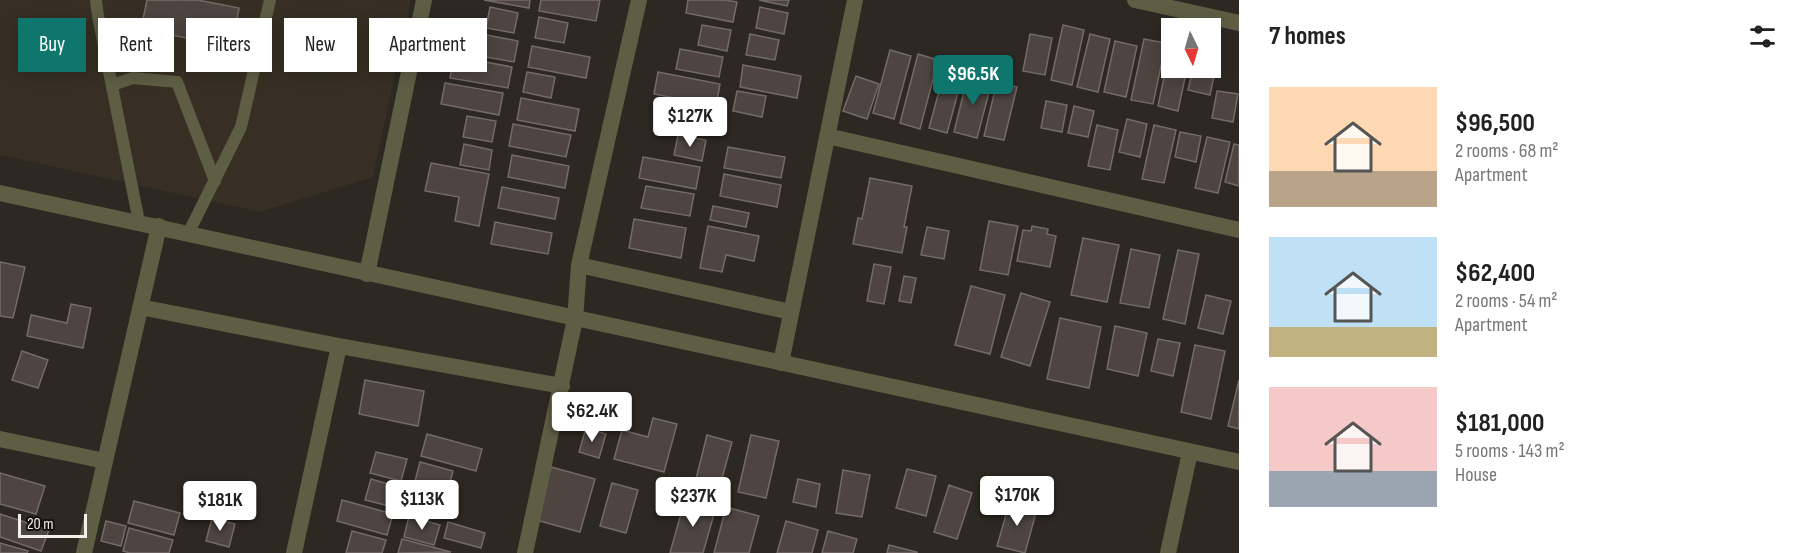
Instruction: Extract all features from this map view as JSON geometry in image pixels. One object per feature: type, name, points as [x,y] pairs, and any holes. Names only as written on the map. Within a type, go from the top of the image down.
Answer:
[{"type":"street","points":[[367,274],[424,0]]},
{"type":"street","points":[[526,553],[575,319],[579,265],[639,0]]},
{"type":"street","points":[[781,363],[855,0]]},
{"type":"street","points":[[1135,0],[1239,23]]},
{"type":"street","points":[[827,136],[1239,230]]},
{"type":"street","points":[[0,192],[367,274],[1239,462]]},
{"type":"street","points":[[84,553],[159,226]]},
{"type":"street","points":[[579,265],[791,312]]},
{"type":"street","points":[[140,306],[339,346],[562,386]]},
{"type":"street","points":[[294,553],[339,346]]},
{"type":"street","points":[[0,439],[105,461]]},
{"type":"street","points":[[1168,553],[1190,452]]},
{"type":"lane","points":[[96,0],[139,222]]},
{"type":"lane","points":[[188,234],[242,127],[270,0]]},
{"type":"lane","points":[[112,85],[133,78],[177,82],[215,181]]},
{"type":"shaded area","points":[[0,0],[411,0],[407,18],[369,18],[369,72],[396,72],[373,177],[260,212],[0,155]]},
{"type":"building","points":[[147,0],[198,0],[239,8],[237,18],[186,18],[186,38],[174,36],[174,18],[143,18]]},
{"type":"building","points":[[484,0],[530,0],[529,8]]},
{"type":"building","points":[[541,0],[600,0],[596,21],[539,11]]},
{"type":"building","points":[[688,0],[737,2],[733,22],[686,13]]},
{"type":"building","points":[[759,0],[789,0],[787,6]]},
{"type":"building","points":[[490,7],[518,13],[514,33],[487,28]]},
{"type":"building","points":[[760,7],[788,13],[784,34],[756,28]]},
{"type":"building","points":[[539,17],[568,23],[564,43],[535,38]]},
{"type":"building","points":[[702,25],[731,30],[727,51],[698,45]]},
{"type":"building","points":[[1063,25],[1084,30],[1072,85],[1051,80]]},
{"type":"building","points":[[750,34],[779,40],[775,60],[746,55]]},
{"type":"building","points":[[1030,34],[1052,38],[1045,75],[1023,71]]},
{"type":"building","points":[[1090,34],[1110,39],[1098,92],[1077,87]]},
{"type":"building","points":[[487,35],[518,41],[514,62],[487,57]]},
{"type":"building","points":[[1144,39],[1161,42],[1161,66],[1153,104],[1131,100]]},
{"type":"building","points":[[1115,41],[1137,46],[1126,97],[1104,92]]},
{"type":"building","points":[[532,46],[590,57],[586,78],[528,67]]},
{"type":"building","points":[[680,49],[723,57],[719,77],[676,69]]},
{"type":"building","points":[[890,50],[911,56],[894,119],[873,113]]},
{"type":"building","points":[[918,54],[938,60],[920,129],[900,123]]},
{"type":"building","points":[[487,62],[512,67],[508,88],[450,78],[451,72],[487,72]]},
{"type":"building","points":[[743,65],[801,76],[797,98],[740,87]]},
{"type":"building","points":[[527,72],[555,77],[551,98],[523,92]]},
{"type":"building","points":[[658,72],[720,84],[716,106],[654,94]]},
{"type":"building","points":[[968,75],[992,81],[977,138],[954,132]]},
{"type":"building","points":[[856,76],[879,84],[867,119],[843,111]]},
{"type":"building","points":[[1164,78],[1185,78],[1178,111],[1158,106]]},
{"type":"building","points":[[1191,78],[1214,78],[1210,95],[1188,90]]},
{"type":"building","points":[[997,82],[1017,87],[1004,140],[984,136]]},
{"type":"building","points":[[445,83],[503,93],[499,115],[441,104]]},
{"type":"building","points":[[941,84],[959,89],[947,133],[929,128]]},
{"type":"building","points":[[737,91],[766,96],[762,117],[733,111]]},
{"type":"building","points":[[1217,91],[1238,94],[1233,122],[1212,118]]},
{"type":"building","points":[[521,98],[579,109],[575,131],[517,120]]},
{"type":"building","points":[[1046,101],[1067,105],[1062,132],[1041,128]]},
{"type":"building","points":[[1074,106],[1094,111],[1088,137],[1068,133]]},
{"type":"building","points":[[685,108],[714,114],[710,134],[681,129]]},
{"type":"building","points":[[467,116],[496,121],[492,142],[463,137]]},
{"type":"building","points":[[1127,119],[1147,124],[1140,157],[1119,152]]},
{"type":"building","points":[[513,124],[571,135],[566,157],[509,146]]},
{"type":"building","points":[[1097,125],[1118,130],[1110,170],[1088,166]]},
{"type":"building","points":[[1154,125],[1176,130],[1164,183],[1142,179]]},
{"type":"building","points":[[1180,132],[1201,136],[1196,162],[1175,157]]},
{"type":"building","points":[[678,135],[706,140],[702,161],[674,155]]},
{"type":"building","points":[[1207,137],[1230,142],[1218,193],[1195,188]]},
{"type":"building","points":[[464,144],[492,150],[489,170],[460,165]]},
{"type":"building","points":[[1234,144],[1239,145],[1239,186],[1225,182]]},
{"type":"building","points":[[728,147],[785,157],[781,178],[724,168]]},
{"type":"building","points":[[512,155],[569,166],[565,188],[508,177]]},
{"type":"building","points":[[643,157],[700,167],[696,189],[639,178]]},
{"type":"building","points":[[431,163],[489,174],[479,226],[455,221],[459,197],[425,191]]},
{"type":"building","points":[[724,174],[781,185],[777,207],[720,196]]},
{"type":"building","points":[[870,178],[912,186],[904,227],[907,227],[902,253],[853,244],[858,218],[862,219]]},
{"type":"building","points":[[646,186],[694,194],[690,216],[641,208]]},
{"type":"building","points":[[502,187],[559,198],[555,219],[498,208]]},
{"type":"building","points":[[713,206],[749,213],[746,227],[710,220]]},
{"type":"building","points":[[634,219],[686,228],[681,258],[629,248]]},
{"type":"building","points":[[989,221],[1018,226],[1008,275],[980,270]]},
{"type":"building","points":[[495,222],[552,233],[548,254],[491,244]]},
{"type":"building","points":[[708,226],[759,236],[754,261],[726,255],[722,272],[700,268]]},
{"type":"building","points":[[1032,226],[1048,229],[1047,234],[1056,236],[1050,267],[1017,261],[1023,230],[1031,231]]},
{"type":"building","points":[[927,227],[949,231],[944,259],[921,255]]},
{"type":"building","points":[[1083,238],[1119,245],[1107,302],[1071,295]]},
{"type":"building","points":[[1131,249],[1160,255],[1149,308],[1120,303]]},
{"type":"building","points":[[1178,250],[1199,254],[1185,324],[1163,319]]},
{"type":"building","points":[[0,262],[25,267],[13,318],[0,316]]},
{"type":"building","points":[[874,264],[891,267],[884,304],[867,301]]},
{"type":"building","points":[[904,276],[916,278],[911,303],[899,301]]},
{"type":"building","points":[[971,286],[1005,295],[990,354],[955,345]]},
{"type":"building","points":[[1021,293],[1050,302],[1030,366],[1001,357]]},
{"type":"building","points":[[1206,295],[1231,301],[1223,334],[1198,328]]},
{"type":"building","points":[[71,304],[91,308],[83,348],[27,336],[31,315],[67,323]]},
{"type":"building","points":[[1060,318],[1101,327],[1089,388],[1047,379]]},
{"type":"building","points":[[1115,326],[1147,333],[1138,376],[1107,369]]},
{"type":"building","points":[[1158,339],[1180,343],[1173,376],[1151,371]]},
{"type":"building","points":[[1195,345],[1225,351],[1211,419],[1181,412]]},
{"type":"building","points":[[22,351],[48,360],[38,388],[12,380]]},
{"type":"building","points":[[365,380],[424,391],[418,426],[359,414]]},
{"type":"building","points":[[1239,380],[1239,429],[1228,426]]},
{"type":"building","points":[[653,418],[677,424],[664,472],[614,459],[622,430],[648,437]]},
{"type":"building","points":[[586,428],[606,434],[599,458],[579,452]]},
{"type":"building","points":[[427,434],[482,449],[476,471],[421,456]]},
{"type":"building","points":[[707,435],[732,442],[719,489],[695,483]]},
{"type":"building","points":[[751,435],[779,441],[766,498],[738,492]]},
{"type":"building","points":[[376,452],[407,459],[401,481],[370,473]]},
{"type":"building","points":[[420,462],[453,471],[447,494],[414,485]]},
{"type":"building","points":[[551,467],[595,479],[580,532],[536,520]]},
{"type":"building","points":[[907,469],[936,476],[926,516],[896,508]]},
{"type":"building","points":[[843,470],[870,475],[862,517],[836,513]]},
{"type":"building","points":[[0,473],[45,486],[36,514],[0,504]]},
{"type":"building","points":[[371,479],[398,487],[393,507],[365,500]]},
{"type":"building","points":[[798,479],[820,484],[816,507],[793,502]]},
{"type":"building","points":[[612,483],[638,490],[626,533],[600,526]]},
{"type":"building","points":[[949,485],[972,493],[957,539],[934,532]]},
{"type":"building","points":[[416,490],[445,499],[440,517],[411,509]]},
{"type":"building","points":[[685,499],[716,507],[703,553],[670,553]]},
{"type":"building","points":[[342,500],[393,514],[387,535],[337,521]]},
{"type":"building","points":[[134,501],[180,513],[174,535],[128,523]]},
{"type":"building","points":[[1010,501],[1037,509],[1025,553],[997,546]]},
{"type":"building","points":[[726,507],[759,516],[749,553],[714,553]]},
{"type":"building","points":[[0,514],[49,530],[41,551],[0,537]]},
{"type":"building","points":[[409,516],[440,525],[434,545],[404,537]]},
{"type":"building","points":[[212,518],[235,524],[229,547],[206,541]]},
{"type":"building","points":[[106,521],[126,526],[121,546],[101,541]]},
{"type":"building","points":[[786,521],[818,530],[812,553],[777,553]]},
{"type":"building","points":[[448,522],[485,533],[481,548],[444,538]]},
{"type":"building","points":[[129,528],[173,540],[169,553],[123,551]]},
{"type":"building","points":[[352,531],[386,540],[382,553],[346,553]]},
{"type":"building","points":[[828,531],[857,539],[853,553],[822,553]]},
{"type":"building","points":[[402,539],[451,552],[398,553]]},
{"type":"building","points":[[0,543],[28,551],[27,553],[0,553]]},
{"type":"building","points":[[889,545],[917,552],[917,553],[887,553]]}]
